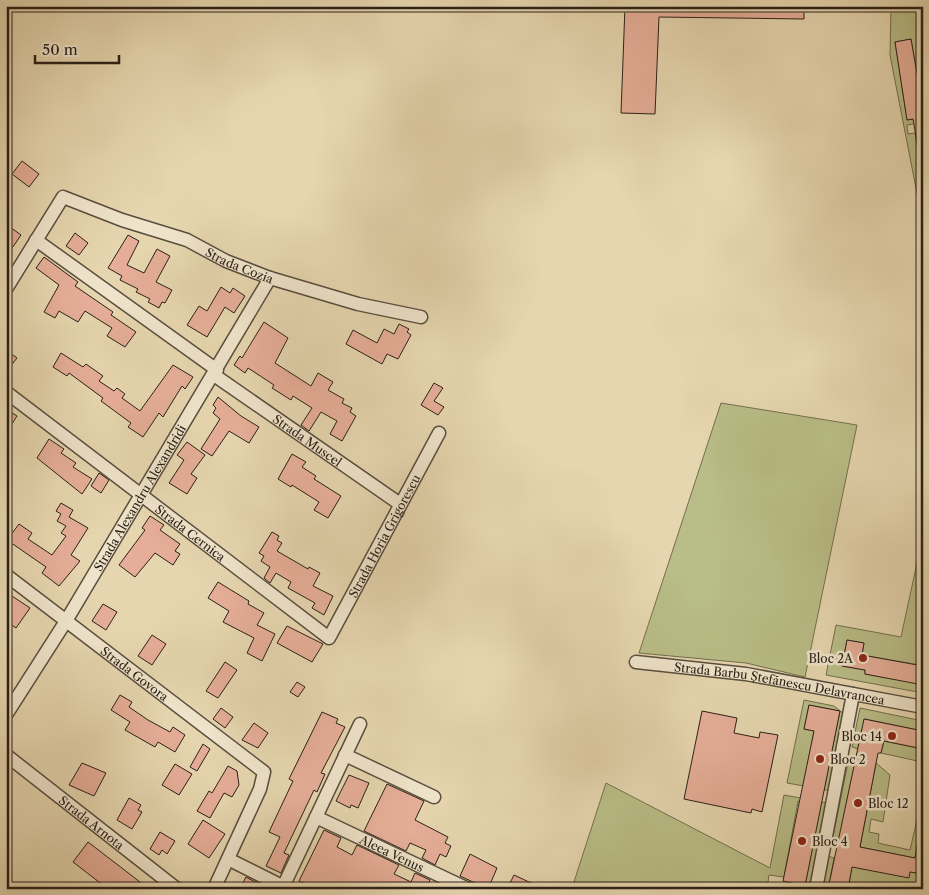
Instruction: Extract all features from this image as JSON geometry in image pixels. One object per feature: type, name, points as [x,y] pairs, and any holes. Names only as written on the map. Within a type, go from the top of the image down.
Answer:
[{"type":"street","name":"Strada Cozia","points":[[36,240],[63,197],[122,220],[187,240],[226,261],[270,278],[358,304],[421,317]]},
{"type":"street","points":[[6,289],[10,272],[36,240]]},
{"type":"street","name":"Strada Muscel","points":[[36,240],[400,504]]},
{"type":"street","name":"Strada Alexandru Alexandridi","points":[[6,715],[66,621],[216,372],[270,278]]},
{"type":"street","name":"Strada Cernica","points":[[6,392],[329,638]]},
{"type":"street","name":"Strada Horia Grigorescu","points":[[329,638],[439,433]]},
{"type":"street","name":"Strada Govora","points":[[6,575],[264,772],[260,789],[228,859]]},
{"type":"street","name":"Strada Barbu Ștefănescu Delavrancea","points":[[636,662],[746,674],[923,707]]},
{"type":"street","points":[[816,889],[853,694]]},
{"type":"street","points":[[214,889],[228,859],[285,888],[360,724]]},
{"type":"street","points":[[345,754],[434,797]]},
{"type":"street","name":"Strada Arnota","points":[[6,756],[177,889]]},
{"type":"street","name":"Aleea Venus","points":[[316,818],[468,889]]},
{"type":"green space","points":[[891,6],[923,6],[923,108],[911,39],[895,42],[907,120],[923,118],[923,122],[907,125],[908,134],[915,133],[923,179],[923,224],[890,55]]},
{"type":"green space","points":[[721,403],[857,425],[805,677],[746,663],[639,653]]},
{"type":"green space","points":[[923,535],[923,663],[920,665],[862,655],[864,643],[847,640],[842,666],[865,670],[865,674],[918,683],[918,681],[923,682],[923,693],[826,675],[836,625],[901,637]]},
{"type":"green space","points":[[804,700],[834,706],[844,714],[829,790],[824,790],[840,711],[809,705],[804,729],[814,731],[804,786],[787,783]]},
{"type":"green space","points":[[860,708],[923,721],[923,731],[865,719],[858,749],[852,747]]},
{"type":"green space","points":[[884,741],[923,749],[923,783],[918,782],[922,762],[881,753]]},
{"type":"green space","points":[[849,758],[856,759],[839,843],[832,841]]},
{"type":"green space","points":[[876,763],[890,775],[883,822],[871,819],[869,832],[879,834],[878,843],[910,850],[923,794],[923,818],[915,858],[860,847]]},
{"type":"green space","points":[[606,783],[770,868],[784,795],[828,803],[811,887],[805,886],[820,806],[798,801],[784,877],[769,875],[767,889],[572,888]]},
{"type":"green space","points":[[828,856],[834,858],[828,889],[822,889]]},
{"type":"green space","points":[[853,861],[923,874],[923,889],[848,889]]},
{"type":"building","points":[[625,6],[804,6],[804,19],[659,17],[655,114],[621,113]]},
{"type":"building","points":[[911,39],[923,108],[923,148],[918,149],[913,119],[907,120],[895,42]]},
{"type":"building","points":[[22,161],[39,174],[29,187],[12,174]]},
{"type":"building","points":[[6,224],[21,235],[6,257]]},
{"type":"building","points":[[75,233],[88,243],[79,255],[66,246]]},
{"type":"building","points":[[128,235],[139,241],[127,265],[144,273],[157,249],[170,256],[156,282],[172,290],[165,303],[162,302],[159,308],[148,302],[150,299],[136,292],[138,289],[120,280],[122,276],[108,268]]},
{"type":"building","points":[[44,257],[78,282],[75,286],[113,312],[111,315],[136,332],[125,347],[107,336],[112,328],[85,311],[78,322],[59,311],[55,318],[44,312],[59,285],[36,268]]},
{"type":"building","points":[[221,287],[230,293],[233,288],[245,296],[234,313],[225,307],[207,337],[187,325],[199,306],[207,311]]},
{"type":"building","points":[[264,322],[288,338],[275,363],[311,386],[318,373],[333,382],[328,390],[344,399],[342,403],[352,408],[350,412],[356,416],[342,441],[330,434],[337,421],[321,412],[309,431],[301,425],[312,408],[293,396],[291,400],[272,388],[274,385],[248,368],[245,373],[234,365],[240,356],[242,358]]},
{"type":"building","points":[[399,324],[409,329],[407,332],[411,335],[398,359],[387,354],[382,364],[346,344],[353,330],[377,343],[384,329],[394,334]]},
{"type":"building","points":[[6,350],[17,358],[6,372]]},
{"type":"building","points":[[61,353],[83,367],[86,364],[103,376],[99,381],[114,391],[117,388],[125,394],[122,398],[140,411],[173,365],[193,377],[185,389],[182,386],[163,417],[159,413],[143,437],[128,427],[131,423],[101,401],[103,398],[69,373],[67,376],[53,367]]},
{"type":"building","points":[[434,383],[443,388],[434,401],[444,407],[438,415],[421,405]]},
{"type":"building","points":[[218,397],[241,416],[259,427],[249,443],[229,431],[212,456],[201,449],[220,419],[213,413],[216,408],[213,405]]},
{"type":"building","points":[[6,409],[17,416],[6,433]]},
{"type":"building","points":[[49,439],[64,449],[61,453],[76,463],[73,467],[92,479],[82,494],[37,458]]},
{"type":"building","points":[[187,442],[205,455],[191,474],[197,478],[187,494],[169,483],[184,460],[177,455]]},
{"type":"building","points":[[292,454],[306,462],[302,467],[316,476],[314,479],[341,496],[328,518],[314,510],[319,502],[292,485],[291,487],[278,479]]},
{"type":"building","points":[[99,473],[109,480],[101,493],[91,486]]},
{"type":"building","points":[[61,503],[73,510],[69,517],[88,528],[71,555],[80,561],[59,586],[42,573],[46,567],[7,540],[19,524],[32,533],[28,539],[52,555],[66,536],[61,533],[66,526],[57,521],[61,514],[56,511]]},
{"type":"building","points":[[150,516],[164,525],[160,530],[180,544],[175,551],[180,554],[173,565],[155,553],[135,577],[119,565],[145,530],[142,528]]},
{"type":"building","points":[[272,532],[279,536],[277,540],[282,543],[277,551],[308,569],[309,567],[320,573],[313,586],[333,596],[324,615],[312,608],[315,603],[288,588],[291,582],[276,573],[270,583],[264,578],[270,567],[261,561],[264,556],[259,553]]},
{"type":"building","points":[[218,582],[249,601],[248,604],[264,613],[257,625],[275,634],[262,661],[247,653],[254,638],[223,622],[229,611],[208,598]]},
{"type":"building","points":[[6,592],[30,608],[16,628],[6,621]]},
{"type":"building","points":[[103,604],[117,612],[106,630],[92,621]]},
{"type":"building","points":[[287,626],[323,644],[312,662],[277,643]]},
{"type":"building","points":[[152,635],[166,644],[152,665],[138,656]]},
{"type":"building","name":"Bloc 2A","points":[[847,640],[864,643],[862,655],[923,666],[923,682],[918,681],[918,684],[865,674],[865,670],[842,666]]},
{"type":"building","points":[[225,662],[237,670],[218,698],[206,691]]},
{"type":"building","points":[[297,682],[305,687],[298,697],[290,692]]},
{"type":"building","points":[[120,695],[132,702],[129,707],[148,720],[170,732],[173,727],[185,735],[175,752],[158,742],[155,747],[125,730],[130,722],[111,710]]},
{"type":"building","points":[[809,705],[840,711],[805,886],[783,881],[814,731],[804,729]]},
{"type":"building","points":[[221,708],[233,717],[225,728],[213,719]]},
{"type":"building","points":[[702,711],[737,718],[734,733],[759,738],[760,732],[778,735],[762,812],[752,809],[751,813],[684,799]]},
{"type":"building","points":[[322,712],[338,719],[336,723],[345,727],[321,773],[325,774],[317,792],[314,790],[284,853],[289,855],[281,873],[266,866],[280,837],[269,832],[293,781],[289,779]]},
{"type":"building","points":[[864,719],[923,731],[923,749],[884,741],[881,753],[878,753],[860,847],[915,858],[918,840],[923,840],[923,874],[910,872],[909,878],[852,867],[848,889],[828,889]]},
{"type":"building","points":[[254,723],[268,733],[258,748],[242,740]]},
{"type":"building","points":[[203,744],[210,749],[197,771],[190,767]]},
{"type":"building","points":[[82,763],[106,773],[94,796],[69,785]]},
{"type":"building","points":[[175,764],[192,774],[179,795],[162,785]]},
{"type":"building","points":[[228,766],[237,771],[239,785],[232,797],[224,793],[210,818],[197,811],[209,791],[212,793]]},
{"type":"building","points":[[349,775],[369,783],[358,808],[351,805],[350,808],[336,801]]},
{"type":"building","points":[[387,784],[424,801],[415,820],[448,837],[445,843],[451,846],[446,857],[440,854],[435,865],[422,858],[426,850],[410,843],[406,851],[364,831]]},
{"type":"building","points":[[129,798],[141,805],[138,810],[142,812],[132,829],[117,820]]},
{"type":"building","points":[[203,820],[225,834],[209,858],[188,844]]},
{"type":"building","points":[[324,830],[341,838],[337,847],[352,855],[357,845],[399,865],[394,874],[411,882],[415,873],[430,880],[426,889],[316,889],[299,881]]},
{"type":"building","points":[[160,832],[175,841],[167,854],[162,850],[159,855],[150,849]]},
{"type":"building","points":[[88,842],[140,882],[135,889],[108,889],[73,862]]},
{"type":"building","points":[[470,854],[497,868],[488,889],[460,876]]},
{"type":"building","points":[[514,875],[544,889],[516,889],[509,885]]},
{"type":"building","points":[[246,877],[268,889],[240,889]]},
{"type":"place","name":"Bloc 2A","points":[[863,658]]},
{"type":"place","name":"Bloc 14","points":[[892,736]]},
{"type":"place","name":"Bloc 2","points":[[820,759]]},
{"type":"place","name":"Bloc 12","points":[[858,803]]},
{"type":"place","name":"Bloc 4","points":[[802,841]]}]
